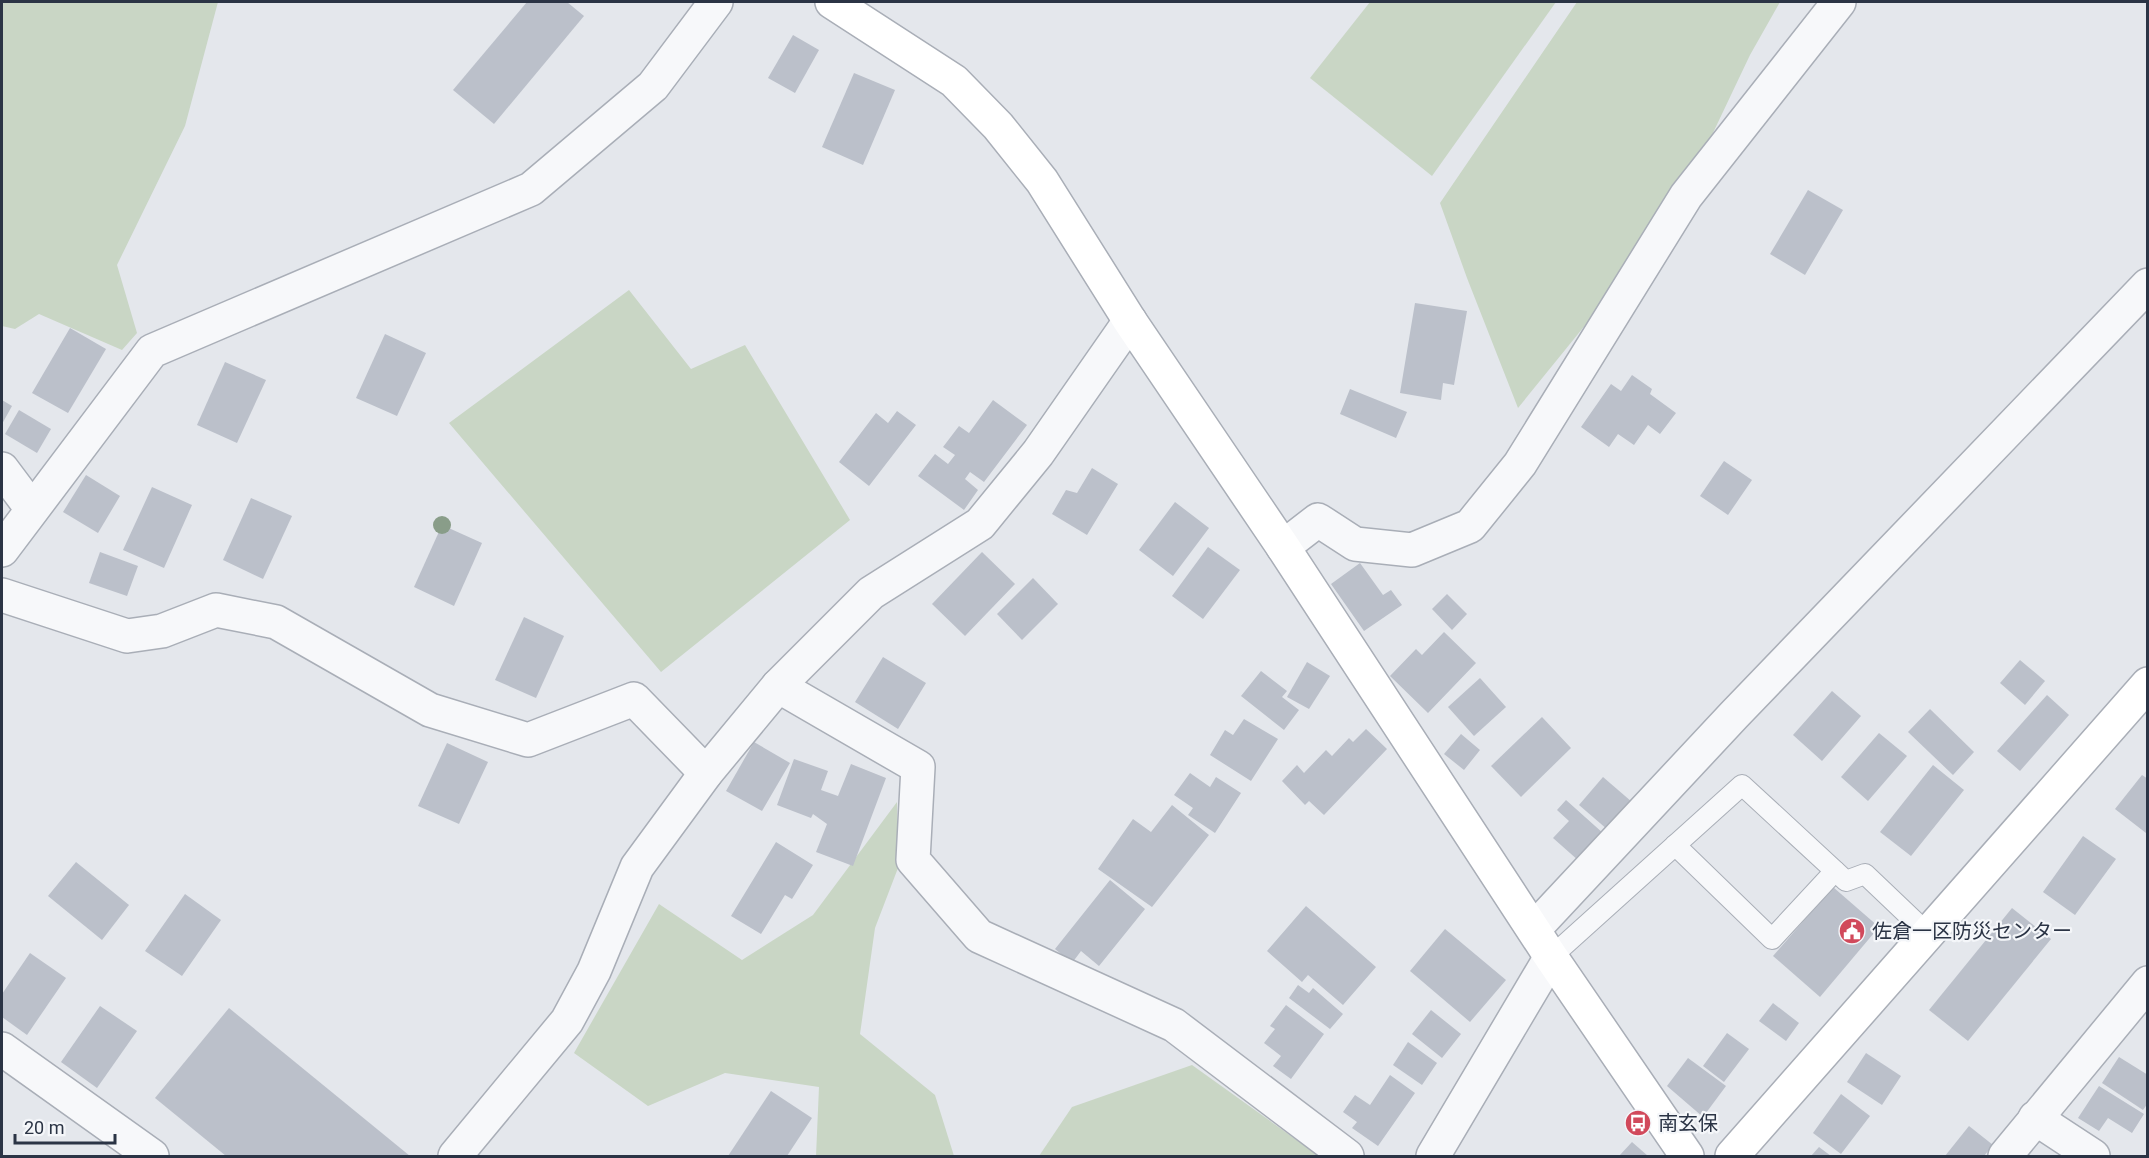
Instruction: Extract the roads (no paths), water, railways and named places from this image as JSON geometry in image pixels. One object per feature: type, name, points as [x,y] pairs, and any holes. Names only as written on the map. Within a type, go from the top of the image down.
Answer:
[{"type":"street","points":[[2,550],[152,351],[531,189],[653,86],[716,2]]},
{"type":"street","points":[[832,2],[954,81],[998,126],[1041,181],[1130,321],[1282,547],[1551,957],[1687,1156]]},
{"type":"street","points":[[1282,547],[1318,520],[1355,544],[1412,549],[1470,526],[1520,464],[1686,196],[1839,2]]},
{"type":"street","points":[[1534,929],[1734,715],[2148,285]]},
{"type":"street","points":[[454,1156],[567,1021],[594,971],[637,867],[706,773],[778,686],[872,592],[980,524],[1038,453],[1130,321]]},
{"type":"street","points":[[2,469],[32,509]]},
{"type":"street","points":[[2,595],[127,636],[162,631],[216,610],[276,622],[430,710],[528,740],[634,699],[706,773]]},
{"type":"street","points":[[1732,1156],[2148,684]]},
{"type":"street","points":[[778,686],[918,767],[913,860],[979,936],[1174,1025],[1347,1156]]},
{"type":"street","points":[[1433,1156],[1551,957]]},
{"type":"street","points":[[2005,1156],[2148,983]]},
{"type":"street","points":[[2,1050],[152,1156]]},
{"type":"street","points":[[2036,1118],[2092,1156]]},
{"type":"lane","points":[[1551,957],[1742,785],[1846,881],[1865,874],[1928,934]]},
{"type":"lane","points":[[1675,845],[1772,939],[1835,871]]},
{"type":"place","name":"佐倉一区防災センター","points":[[1852,931]]},
{"type":"place","name":"南玄保","points":[[1638,1123]]}]
